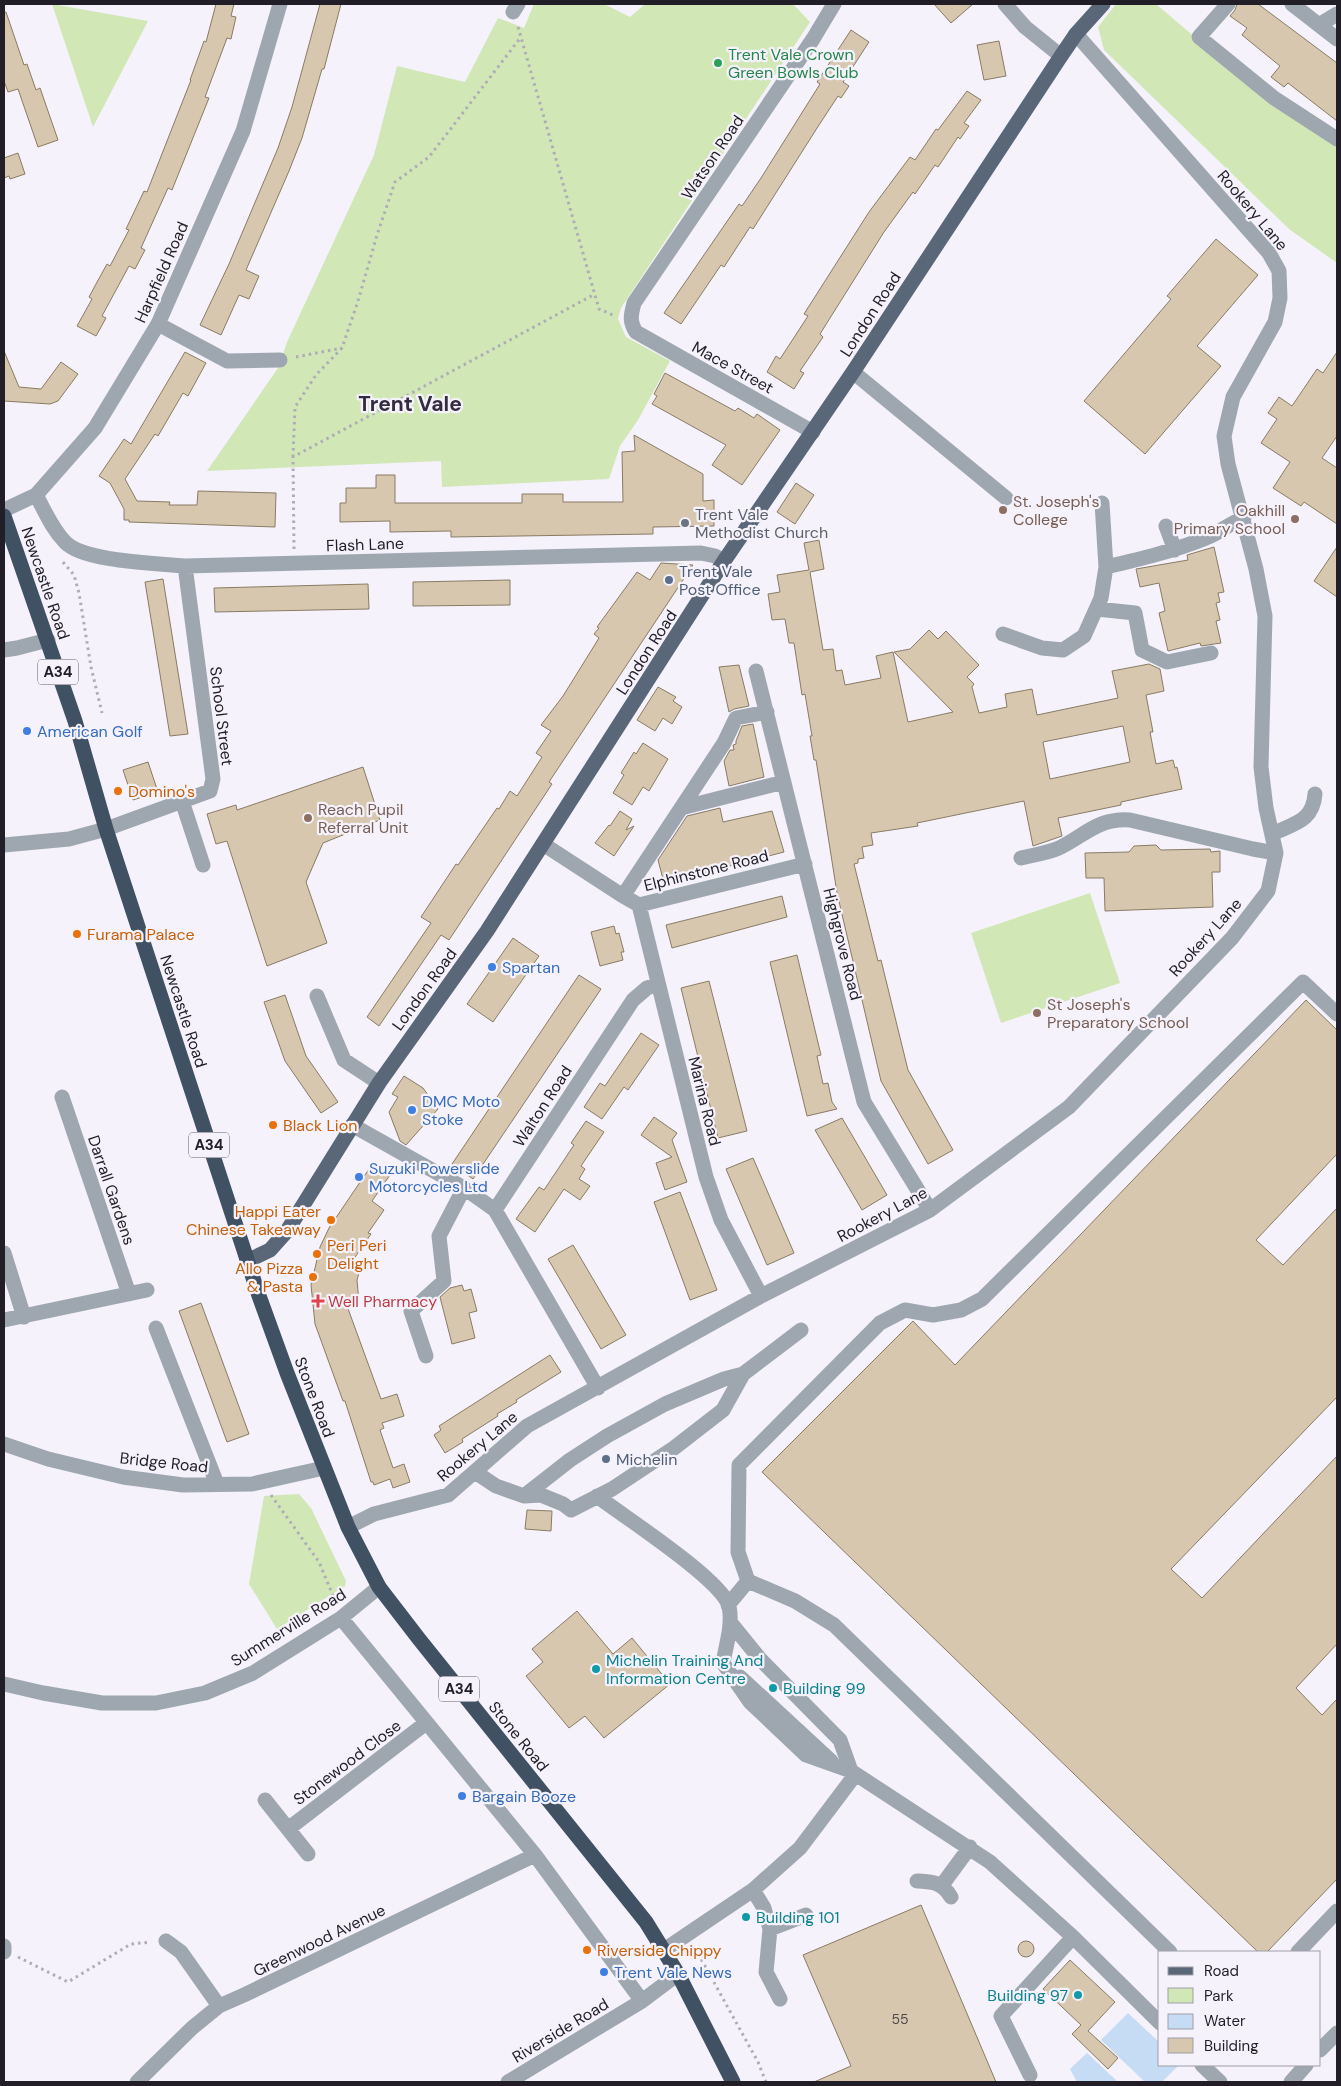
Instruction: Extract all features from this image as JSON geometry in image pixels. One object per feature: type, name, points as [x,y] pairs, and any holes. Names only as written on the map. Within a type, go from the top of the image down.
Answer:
[{"type":"highway","name":"Newcastle Road","points":[[4,516],[75,721],[106,829],[247,1261]]},
{"type":"highway","name":"Stone Road","points":[[247,1261],[287,1373],[324,1468],[348,1527],[379,1587],[646,1922],[678,1974],[733,2082]]},
{"type":"main road","name":"London Road","points":[[247,1261],[270,1250],[286,1231],[379,1082],[488,931],[724,561],[813,432],[1061,56],[1076,34],[1103,4]]},
{"type":"street","name":"Harpfield Road","points":[[4,510],[36,495],[95,428],[158,324],[243,131],[280,4]]},
{"type":"street","name":"Watson Road","points":[[633,328],[634,303],[813,39],[834,4]]},
{"type":"street","points":[[1005,4],[1025,27],[1061,56]]},
{"type":"street","points":[[1228,4],[1199,37],[1274,98],[1337,139]]},
{"type":"street","points":[[1292,4],[1337,38]]},
{"type":"street","points":[[1319,25],[1337,14]]},
{"type":"street","name":"Rookery Lane","points":[[348,1527],[374,1514],[448,1495],[527,1426],[760,1296],[930,1210],[1069,1106],[1232,938],[1268,891],[1276,853],[1261,767],[1265,616],[1244,518],[1228,464],[1224,436],[1233,397],[1275,322],[1280,298],[1279,271],[1269,253],[1076,34]]},
{"type":"street","points":[[158,324],[227,361],[280,360]]},
{"type":"street","name":"Mace Street","points":[[633,328],[813,432]]},
{"type":"street","points":[[853,372],[1006,498]]},
{"type":"street","name":"Flash Lane","points":[[36,495],[61,537],[66,543],[80,552],[106,558],[185,566],[701,553],[715,556],[724,561]]},
{"type":"street","points":[[1003,634],[1042,648],[1063,650],[1084,636],[1097,609],[1106,567],[1102,503]]},
{"type":"street","points":[[1106,567],[1175,550],[1209,537],[1232,522],[1244,518]]},
{"type":"street","points":[[1166,526],[1175,550]]},
{"type":"street","name":"School Street","points":[[4,846],[69,839],[106,829],[210,791],[213,779],[185,566]]},
{"type":"street","points":[[1097,609],[1135,613],[1142,650],[1167,662],[1211,653]]},
{"type":"street","points":[[4,650],[48,640]]},
{"type":"street","name":"Highgrove Road","points":[[756,671],[864,1102],[930,1210]]},
{"type":"street","points":[[623,896],[724,743],[736,718],[766,712]]},
{"type":"street","points":[[681,808],[784,782]]},
{"type":"street","points":[[1272,834],[1306,818],[1314,808],[1315,794]]},
{"type":"street","points":[[182,801],[203,865]]},
{"type":"street","points":[[1021,858],[1057,849],[1093,827],[1116,819],[1130,820],[1254,850],[1276,853]]},
{"type":"street","name":"Elphinstone Road","points":[[543,844],[639,905],[805,864]]},
{"type":"street","name":"Marina Road","points":[[639,905],[706,1177],[721,1220],[760,1296]]},
{"type":"street","points":[[1169,1951],[834,1625],[795,1601],[748,1581],[738,1552],[739,1465],[880,1323],[905,1310],[932,1315],[961,1310],[982,1299],[1302,982],[1337,1014]]},
{"type":"street","name":"Walton Road","points":[[495,1210],[633,1000],[647,988],[658,984]]},
{"type":"street","points":[[318,996],[344,1060],[379,1082]]},
{"type":"street","name":"Darrall Gardens","points":[[62,1096],[129,1294]]},
{"type":"street","points":[[352,1125],[464,1188],[495,1210],[598,1388]]},
{"type":"street","points":[[426,1356],[411,1311],[444,1281],[439,1236],[464,1188]]},
{"type":"street","points":[[4,1253],[24,1317]]},
{"type":"street","points":[[4,1320],[147,1290]]},
{"type":"street","points":[[156,1328],[217,1484]]},
{"type":"street","points":[[524,1496],[570,1460],[607,1436],[665,1404],[724,1379],[743,1374],[801,1330]]},
{"type":"street","points":[[475,1472],[496,1486],[524,1496],[541,1495],[563,1504],[571,1510],[674,1448],[723,1410],[743,1374]]},
{"type":"street","name":"Bridge Road","points":[[4,1444],[48,1459],[123,1477],[183,1485],[262,1483],[324,1468]]},
{"type":"street","points":[[597,1496],[678,1554],[719,1590],[728,1605],[730,1622],[723,1663],[750,1702],[806,1755],[848,1771],[990,1862],[1073,1937],[1158,2021]]},
{"type":"street","points":[[728,1605],[748,1581]]},
{"type":"street","name":"Summerville Road","points":[[4,1684],[43,1694],[102,1703],[156,1703],[205,1693],[254,1673],[341,1618],[379,1587]]},
{"type":"street","points":[[341,1618],[535,1855],[642,2001]]},
{"type":"street","points":[[664,1950],[753,1890],[800,1848],[848,1771],[840,1740],[760,1659],[730,1622]]},
{"type":"street","name":"Stonewood Close","points":[[288,1829],[426,1723]]},
{"type":"street","name":"Stonewood Close","points":[[264,1800],[308,1854]]},
{"type":"street","points":[[917,1881],[938,1883],[946,1891],[970,1848]]},
{"type":"street","name":"Greenwood Avenue","points":[[136,2082],[192,2028],[219,2006],[535,1855]]},
{"type":"street","points":[[753,1890],[764,1908],[770,1929],[766,1972],[780,1999]]},
{"type":"street","points":[[1299,1951],[1337,1911]]},
{"type":"street","points":[[770,1929],[806,1915]]},
{"type":"street","points":[[1030,2075],[1001,2016],[1073,1937]]},
{"type":"street","points":[[166,1940],[181,1952],[219,2006]]},
{"type":"street","name":"Riverside Road","points":[[508,2082],[642,2001],[678,1974]]},
{"type":"street","points":[[1321,2049],[1337,2033]]},
{"type":"street","points":[[1203,2066],[1217,2081]]},
{"type":"street","points":[[1292,2082],[1305,2066]]},
{"type":"path","points":[[516,8],[520,37],[599,309],[633,328]]},
{"type":"path","points":[[294,564],[295,407],[316,375],[342,348],[395,182],[429,157],[520,37]]},
{"type":"path","points":[[294,457],[595,294]]},
{"type":"path","points":[[280,360],[342,348]]},
{"type":"path","points":[[59,558],[74,575],[79,593],[91,667],[102,713]]},
{"type":"path","points":[[262,1483],[319,1562],[341,1618]]},
{"type":"path","points":[[687,1934],[758,2062],[766,2082]]},
{"type":"path","points":[[4,1949],[68,1982],[131,1944],[166,1940]]},
{"type":"green space","points":[[52,4],[148,21],[93,127]]},
{"type":"green space","points":[[534,4],[604,4],[630,17],[645,4],[793,4],[810,22],[621,308],[618,319],[626,337],[670,361],[638,420],[620,446],[609,479],[442,487],[441,461],[207,471],[278,368],[287,342],[374,155],[397,66],[465,82],[498,18],[524,28]]},
{"type":"green space","points":[[1116,4],[1156,4],[1271,102],[1337,145],[1337,263],[1289,229],[1104,50],[1098,27]]},
{"type":"green space","points":[[1090,893],[1120,983],[1001,1023],[971,933]]},
{"type":"green space","points":[[299,1494],[311,1508],[346,1581],[345,1586],[277,1629],[249,1584],[264,1496]]},
{"type":"water","points":[[1128,2013],[1158,2041],[1158,2066],[1178,2066],[1162,2082],[1145,2082],[1101,2040]]},
{"type":"water","points":[[1087,2053],[1118,2082],[1077,2082],[1070,2069]]},
{"type":"building","points":[[216,4],[234,4],[231,16],[236,17],[231,39],[227,38],[205,97],[209,98],[172,190],[168,188],[141,248],[145,250],[135,269],[129,266],[102,316],[106,318],[96,336],[77,326],[92,299],[89,297],[96,284],[107,264],[110,266],[129,230],[126,229],[144,191],[147,192],[191,80],[204,41],[206,42]]},
{"type":"building","points":[[320,4],[341,4],[324,69],[322,69],[302,138],[246,270],[259,276],[249,299],[239,295],[221,335],[200,325],[229,264],[278,148],[292,107]]},
{"type":"building","points":[[934,4],[973,4],[951,23]]},
{"type":"building","points":[[1237,4],[1258,4],[1337,63],[1337,121],[1288,83],[1284,87],[1271,77],[1280,66],[1242,35],[1247,28],[1230,16]]},
{"type":"building","points":[[4,12],[6,12],[24,65],[27,64],[36,90],[40,88],[58,140],[38,147],[18,89],[8,92],[4,81]]},
{"type":"building","points":[[851,30],[869,42],[843,82],[849,86],[841,98],[838,96],[753,229],[750,227],[724,267],[721,265],[681,324],[664,313],[739,204],[742,206],[761,178],[820,84],[817,82]]},
{"type":"building","points":[[999,41],[1006,76],[984,80],[977,45]]},
{"type":"building","points":[[967,91],[981,100],[964,123],[969,126],[960,139],[958,137],[938,167],[935,165],[915,194],[913,192],[884,232],[820,334],[823,337],[800,371],[804,373],[794,389],[767,372],[776,356],[780,359],[808,316],[804,314],[869,212],[910,157],[915,160],[936,129],[938,130]]},
{"type":"building","points":[[18,153],[25,174],[10,179],[9,176],[4,178],[4,158]]},
{"type":"building","points":[[1216,239],[1258,275],[1197,346],[1221,366],[1145,454],[1084,401],[1171,299],[1167,296]]},
{"type":"building","points":[[4,351],[19,387],[41,389],[61,362],[78,374],[58,401],[50,404],[4,401]]},
{"type":"building","points":[[185,352],[206,363],[188,396],[183,393],[158,436],[155,434],[125,479],[137,501],[170,502],[169,505],[197,505],[198,491],[276,493],[275,527],[129,522],[129,520],[124,520],[124,509],[110,483],[99,476],[124,439],[131,444]]},
{"type":"building","points":[[1337,352],[1337,436],[1322,458],[1337,468],[1337,524],[1304,502],[1301,506],[1273,488],[1290,462],[1261,443],[1277,419],[1268,413],[1279,397],[1292,406],[1317,369],[1323,373]]},
{"type":"building","points":[[665,373],[735,411],[738,408],[754,418],[757,414],[780,430],[742,485],[712,465],[726,445],[652,404],[657,396],[654,394]]},
{"type":"building","points":[[634,435],[703,474],[703,501],[714,500],[714,526],[653,527],[653,534],[451,537],[451,531],[390,532],[390,521],[340,522],[340,503],[346,503],[346,488],[376,488],[376,475],[395,475],[395,503],[522,503],[522,494],[563,494],[563,502],[623,502],[622,452],[635,451]]},
{"type":"building","points":[[796,483],[814,495],[795,524],[777,512]]},
{"type":"building","points":[[819,540],[824,569],[810,572],[823,650],[833,649],[836,671],[842,670],[845,685],[881,678],[876,656],[893,652],[908,722],[953,712],[894,652],[910,649],[929,630],[938,639],[946,631],[979,665],[967,677],[974,684],[972,687],[979,713],[1007,707],[1005,694],[1032,689],[1037,715],[1118,698],[1112,671],[1149,664],[1160,669],[1164,691],[1146,695],[1153,732],[1150,732],[1156,764],[1173,760],[1175,768],[1177,767],[1182,789],[1121,802],[1121,805],[1058,818],[1062,836],[1033,846],[1024,801],[917,823],[918,826],[871,833],[873,845],[862,847],[864,858],[858,859],[858,863],[854,864],[878,961],[881,960],[908,1070],[953,1150],[928,1164],[881,1081],[837,893],[816,760],[814,760],[810,736],[812,736],[805,694],[802,695],[794,643],[789,643],[785,619],[772,620],[768,594],[780,592],[777,575],[809,570],[804,543]],"holes":[[[1123,726],[1130,762],[1050,779],[1043,742]]]},
{"type":"building","points":[[1214,547],[1224,592],[1218,593],[1220,602],[1216,603],[1220,620],[1216,621],[1221,643],[1201,646],[1200,643],[1168,651],[1159,613],[1165,611],[1159,583],[1140,587],[1136,569],[1188,560],[1187,555]]},
{"type":"building","points":[[1337,547],[1337,597],[1314,581]]},
{"type":"building","points":[[661,563],[693,565],[549,782],[552,784],[449,940],[441,935],[379,1026],[367,1017],[431,923],[421,917],[456,864],[458,865],[497,808],[499,809],[510,791],[517,796],[542,757],[536,753],[551,731],[541,725],[563,696],[599,638],[594,634],[599,628],[597,627],[637,572],[650,580]]},
{"type":"building","points":[[163,579],[188,734],[170,736],[145,582]]},
{"type":"building","points":[[510,580],[510,605],[413,606],[413,582]]},
{"type":"building","points":[[368,584],[369,609],[215,612],[214,588]]},
{"type":"building","points":[[739,665],[749,706],[729,712],[719,667]]},
{"type":"building","points":[[658,687],[676,697],[673,701],[682,707],[672,724],[663,718],[655,731],[637,720]]},
{"type":"building","points":[[753,724],[764,777],[729,786],[724,761],[730,750],[734,750],[733,745],[736,744],[742,726]]},
{"type":"building","points":[[643,743],[668,759],[649,791],[643,787],[632,805],[613,793],[624,775],[621,773],[634,752],[636,754]]},
{"type":"building","points":[[148,762],[158,792],[133,800],[123,770]]},
{"type":"building","points":[[363,767],[380,820],[323,843],[306,882],[327,943],[267,966],[227,841],[216,844],[207,814],[236,805],[237,810]]},
{"type":"building","points":[[720,808],[723,822],[772,811],[784,852],[664,883],[658,860],[687,816]]},
{"type":"building","points":[[620,811],[632,819],[626,830],[634,826],[614,856],[595,843]]},
{"type":"building","points":[[1156,845],[1161,850],[1210,849],[1211,852],[1220,851],[1220,872],[1212,872],[1213,907],[1105,911],[1104,878],[1086,878],[1085,853],[1129,852],[1134,846]]},
{"type":"building","points":[[782,896],[787,917],[672,948],[666,925]]},
{"type":"building","points":[[614,926],[616,934],[619,933],[624,952],[621,952],[623,960],[600,966],[591,932]]},
{"type":"building","points":[[513,938],[539,956],[493,1022],[467,1004]]},
{"type":"building","points":[[797,955],[821,1055],[817,1056],[823,1084],[828,1083],[832,1102],[837,1109],[807,1116],[770,962]]},
{"type":"building","points":[[579,975],[601,989],[473,1179],[452,1164]]},
{"type":"building","points":[[709,981],[747,1131],[718,1138],[681,988]]},
{"type":"building","points":[[285,995],[306,1056],[338,1102],[321,1113],[285,1061],[264,1002]]},
{"type":"building","points":[[1306,1000],[1337,1030],[1337,1154],[1256,1240],[1283,1265],[1337,1208],[1337,1397],[1171,1569],[1202,1598],[1337,1456],[1337,1644],[1296,1688],[1322,1715],[1337,1699],[1337,1879],[1268,1951],[1257,1951],[762,1472],[913,1321],[955,1365]]},
{"type":"building","points":[[641,1033],[659,1045],[628,1090],[624,1087],[602,1119],[584,1107],[600,1083],[605,1086]]},
{"type":"building","points":[[404,1076],[423,1088],[438,1109],[406,1145],[400,1141],[389,1112],[398,1097],[392,1094]]},
{"type":"building","points":[[654,1117],[677,1133],[672,1140],[687,1182],[665,1190],[656,1163],[672,1157],[641,1135]]},
{"type":"building","points":[[842,1118],[887,1195],[862,1210],[815,1130]]},
{"type":"building","points":[[586,1121],[604,1132],[581,1166],[585,1169],[579,1179],[590,1186],[580,1200],[564,1189],[535,1232],[516,1219],[539,1187],[544,1190],[574,1145],[571,1143]]},
{"type":"building","points":[[753,1158],[794,1253],[767,1265],[726,1169]]},
{"type":"building","points":[[373,1163],[390,1175],[372,1201],[384,1210],[368,1233],[371,1234],[351,1263],[361,1266],[357,1280],[359,1303],[347,1306],[381,1399],[397,1394],[404,1416],[382,1423],[384,1428],[380,1430],[393,1468],[404,1464],[410,1482],[393,1488],[390,1479],[374,1485],[371,1482],[345,1401],[343,1401],[315,1324],[311,1285],[320,1247],[329,1228]]},
{"type":"building","points":[[680,1192],[717,1290],[690,1300],[654,1202]]},
{"type":"building","points":[[573,1245],[626,1335],[601,1349],[548,1259]]},
{"type":"building","points":[[462,1285],[464,1291],[471,1289],[477,1311],[469,1313],[475,1338],[452,1344],[440,1297],[450,1288]]},
{"type":"building","points":[[201,1303],[249,1434],[227,1442],[179,1311]]},
{"type":"building","points":[[550,1355],[561,1372],[516,1400],[517,1402],[497,1414],[498,1416],[462,1439],[463,1442],[445,1453],[434,1435],[441,1430],[439,1426]]},
{"type":"building","points":[[527,1510],[552,1511],[551,1531],[525,1529]]},
{"type":"building","name":"Michelin Training And Information Centre","points":[[577,1611],[613,1654],[632,1638],[670,1684],[604,1738],[585,1716],[569,1728],[526,1676],[543,1662],[532,1649]]},
{"type":"building","points":[[921,1905],[996,2082],[814,2082],[851,2066],[803,1955]]},
{"type":"building","points":[[1023,1941],[1029,1941],[1034,1946],[1032,1955],[1023,1957],[1018,1952],[1018,1946]]},
{"type":"building","name":"Building 97","points":[[1070,1960],[1115,2002],[1088,2031],[1118,2058],[1108,2069],[1072,2034],[1081,2025],[1043,1989]]},
{"type":"place","name":"Trent Vale Crown Green Bowls Club","points":[[718,63]]},
{"type":"place","name":"St. Joseph's College","points":[[1003,510]]},
{"type":"place","name":"Oakhill Primary School","points":[[1295,519]]},
{"type":"place","name":"Trent Vale Methodist Church","points":[[685,523]]},
{"type":"place","name":"Trent Vale Post Office","points":[[669,580]]},
{"type":"place","name":"American Golf","points":[[27,731]]},
{"type":"place","name":"Domino's","points":[[118,791]]},
{"type":"place","name":"Reach Pupil Referral Unit","points":[[308,818]]},
{"type":"place","name":"Furama Palace","points":[[77,934]]},
{"type":"place","name":"Spartan","points":[[492,967]]},
{"type":"place","name":"St Joseph's Preparatory School","points":[[1037,1013]]},
{"type":"place","name":"DMC Moto Stoke","points":[[412,1110]]},
{"type":"place","name":"Black Lion","points":[[273,1125]]},
{"type":"place","name":"Suzuki Powerslide Motorcycles Ltd","points":[[359,1177]]},
{"type":"place","name":"Happi Eater Chinese Takeaway","points":[[331,1220]]},
{"type":"place","name":"Peri Peri Delight","points":[[317,1254]]},
{"type":"place","name":"Allo Pizza & Pasta","points":[[313,1277]]},
{"type":"place","name":"Well Pharmacy","points":[[318,1301]]},
{"type":"place","name":"Michelin","points":[[606,1459]]},
{"type":"place","name":"Michelin Training And Information Centre","points":[[596,1669]]},
{"type":"place","name":"Building 99","points":[[773,1688]]},
{"type":"place","name":"Bargain Booze","points":[[462,1796]]},
{"type":"place","name":"Building 101","points":[[746,1917]]},
{"type":"place","name":"Riverside Chippy","points":[[587,1950]]},
{"type":"place","name":"Trent Vale News","points":[[604,1972]]},
{"type":"place","name":"Building 97","points":[[1078,1995]]},
{"type":"district","name":"Trent Vale","points":[[410,404]]}]
